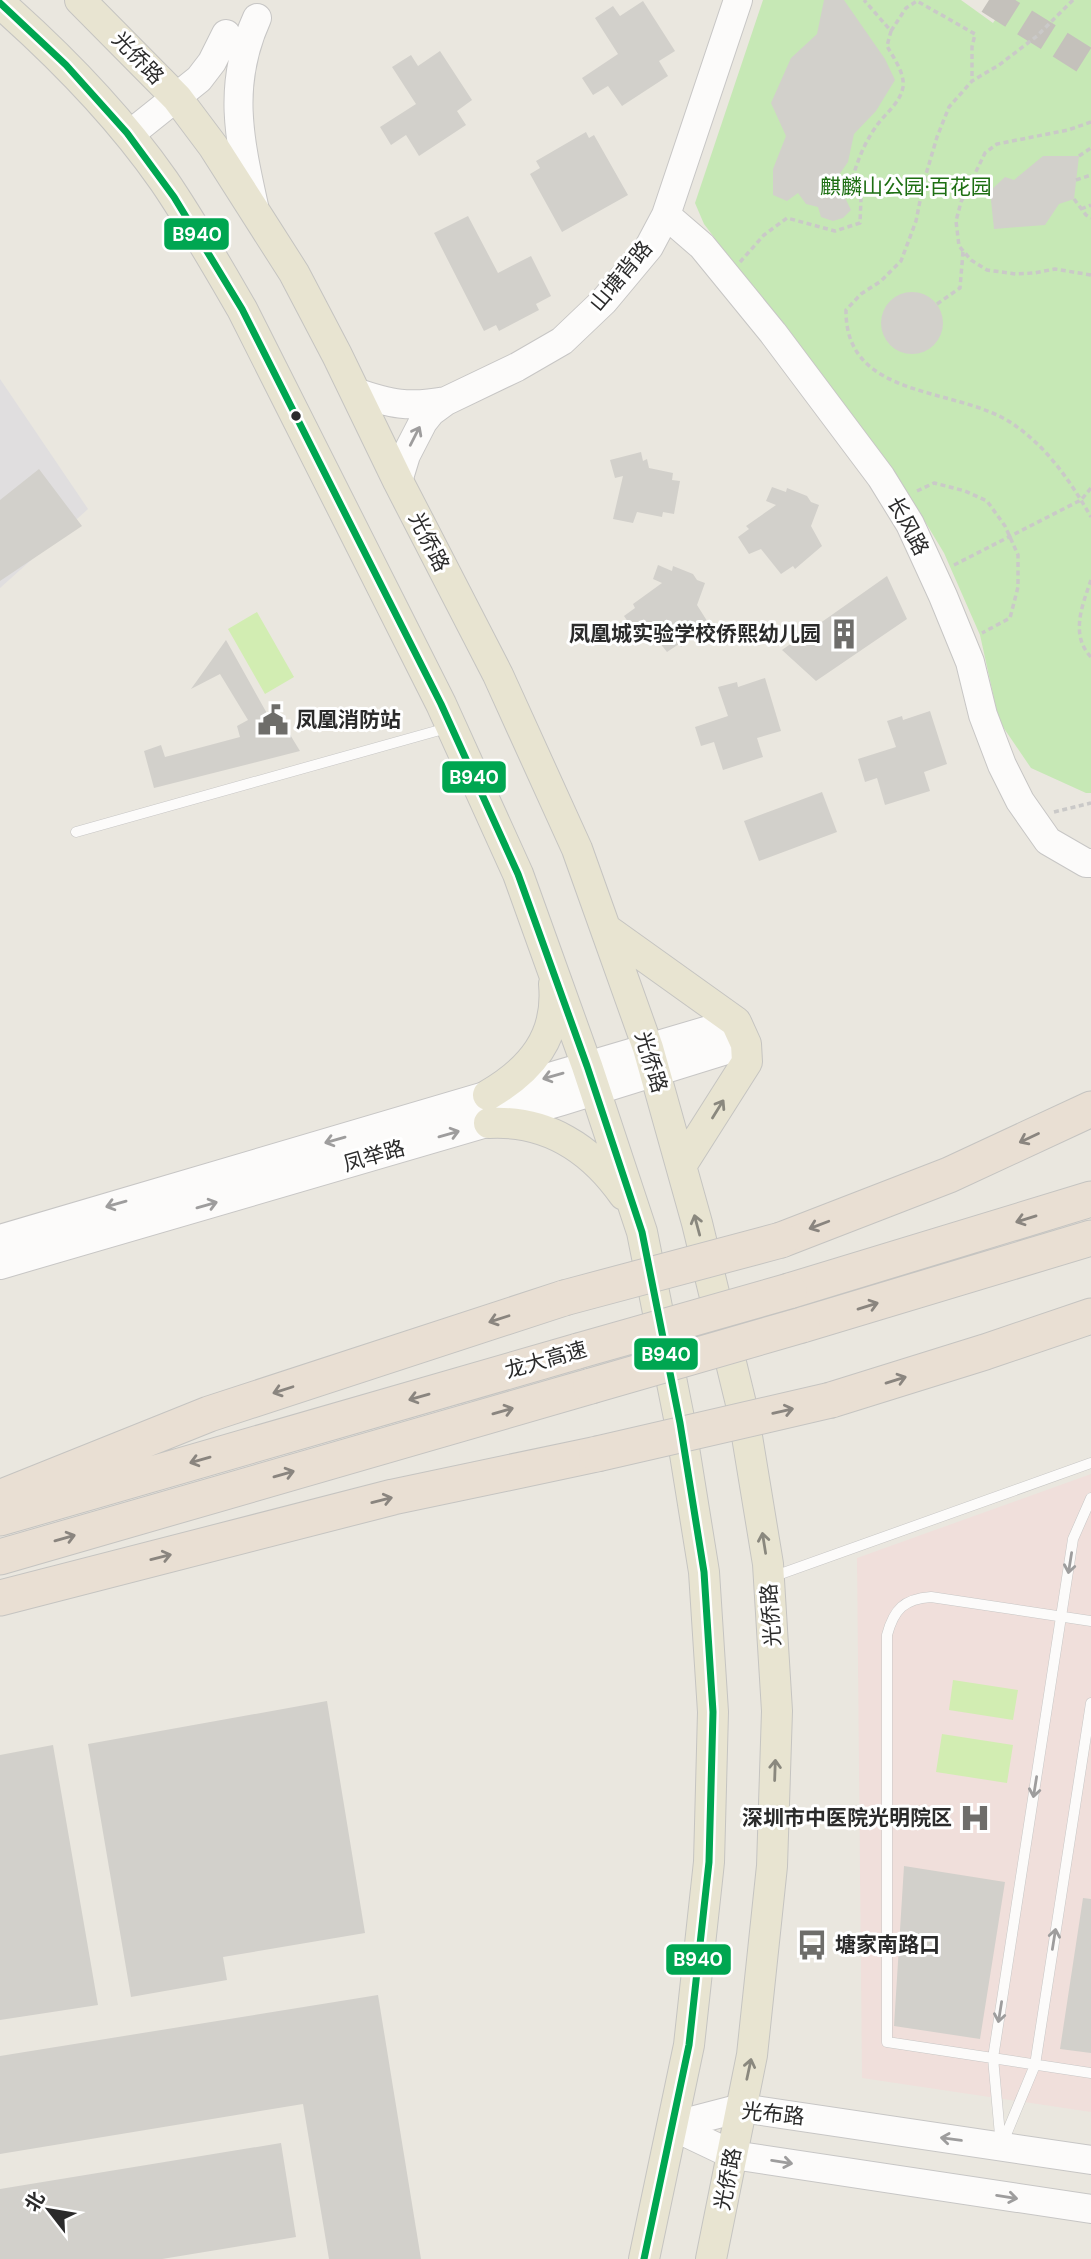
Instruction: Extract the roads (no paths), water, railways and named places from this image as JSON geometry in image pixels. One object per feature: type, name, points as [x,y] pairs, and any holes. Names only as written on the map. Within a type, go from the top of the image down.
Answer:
[{"type":"highway","points":[[0,1498],[209,1414],[564,1298],[781,1240],[949,1175],[1091,1109]]},
{"type":"highway","name":"龙大高速","points":[[0,1518],[789,1290],[1091,1199]]},
{"type":"highway","name":"龙大高速","points":[[0,1557],[802,1325],[1091,1238]]},
{"type":"highway","points":[[0,1598],[393,1497],[597,1454],[831,1400],[1091,1316]]},
{"type":"main road","name":"光侨路","points":[[80,0],[177,98],[254,206],[294,273],[498,675],[577,849],[651,1060],[697,1223],[743,1412],[769,1578],[777,1711],[772,1866],[752,2055],[711,2259]]},
{"type":"main road","points":[[0,3],[44,42],[129,135],[206,246],[242,309],[451,727],[518,874],[591,1078],[637,1218],[680,1423],[704,1572],[713,1712],[709,1862],[689,2045],[644,2259]]},
{"type":"main road","points":[[606,929],[741,1033],[747,1062],[681,1166]]},
{"type":"main road","points":[[553,970],[553,1012],[545,1043],[488,1109],[514,1123],[539,1127],[588,1155],[618,1186],[637,1218]]},
{"type":"street","name":"山塘背路","points":[[446,401],[517,367],[562,341],[604,301],[649,247],[666,215],[738,0]]},
{"type":"street","points":[[254,206],[241,146],[237,91],[248,37],[257,18]]},
{"type":"street","points":[[129,135],[199,79],[212,62],[226,34]]},
{"type":"street","name":"长风路","points":[[666,215],[702,246],[773,333],[881,477],[910,524],[970,662],[984,715],[1002,765],[1048,841],[1086,863],[1091,863]]},
{"type":"street","points":[[355,392],[405,405],[446,401]]},
{"type":"street","points":[[398,481],[406,455],[422,422],[446,401]]},
{"type":"street","name":"凤举路","points":[[0,1265],[488,1109],[741,1033]]},
{"type":"street","name":"凤举路","points":[[0,1238],[488,1109]]},
{"type":"street","name":"光布路","points":[[672,2126],[741,2108],[1091,2160]]},
{"type":"street","points":[[672,2126],[733,2155],[1091,2209]]},
{"type":"lane","points":[[76,832],[451,727]]},
{"type":"lane","points":[[769,1578],[1091,1463]]},
{"type":"lane","points":[[1001,2146],[993,2058],[1073,1539],[1091,1498]]},
{"type":"lane","points":[[1091,1621],[932,1597],[915,1598],[901,1606],[891,1619],[887,1635],[887,2042],[1091,2073]]},
{"type":"lane","points":[[1001,2146],[1035,2065],[1091,1703]]},
{"type":"tunnel","points":[[989,0],[1091,64]]},
{"type":"place","name":"凤凰城实验学校侨熙幼儿园","points":[[844,634]]},
{"type":"place","name":"凤凰消防站","points":[[273,720]]},
{"type":"place","name":"深圳市中医院光明院区","points":[[975,1818]]},
{"type":"place","name":"塘家南路口","points":[[812,1945]]},
{"type":"park label","name":"麒麟山公园·百花园","points":[[906,187]]}]
